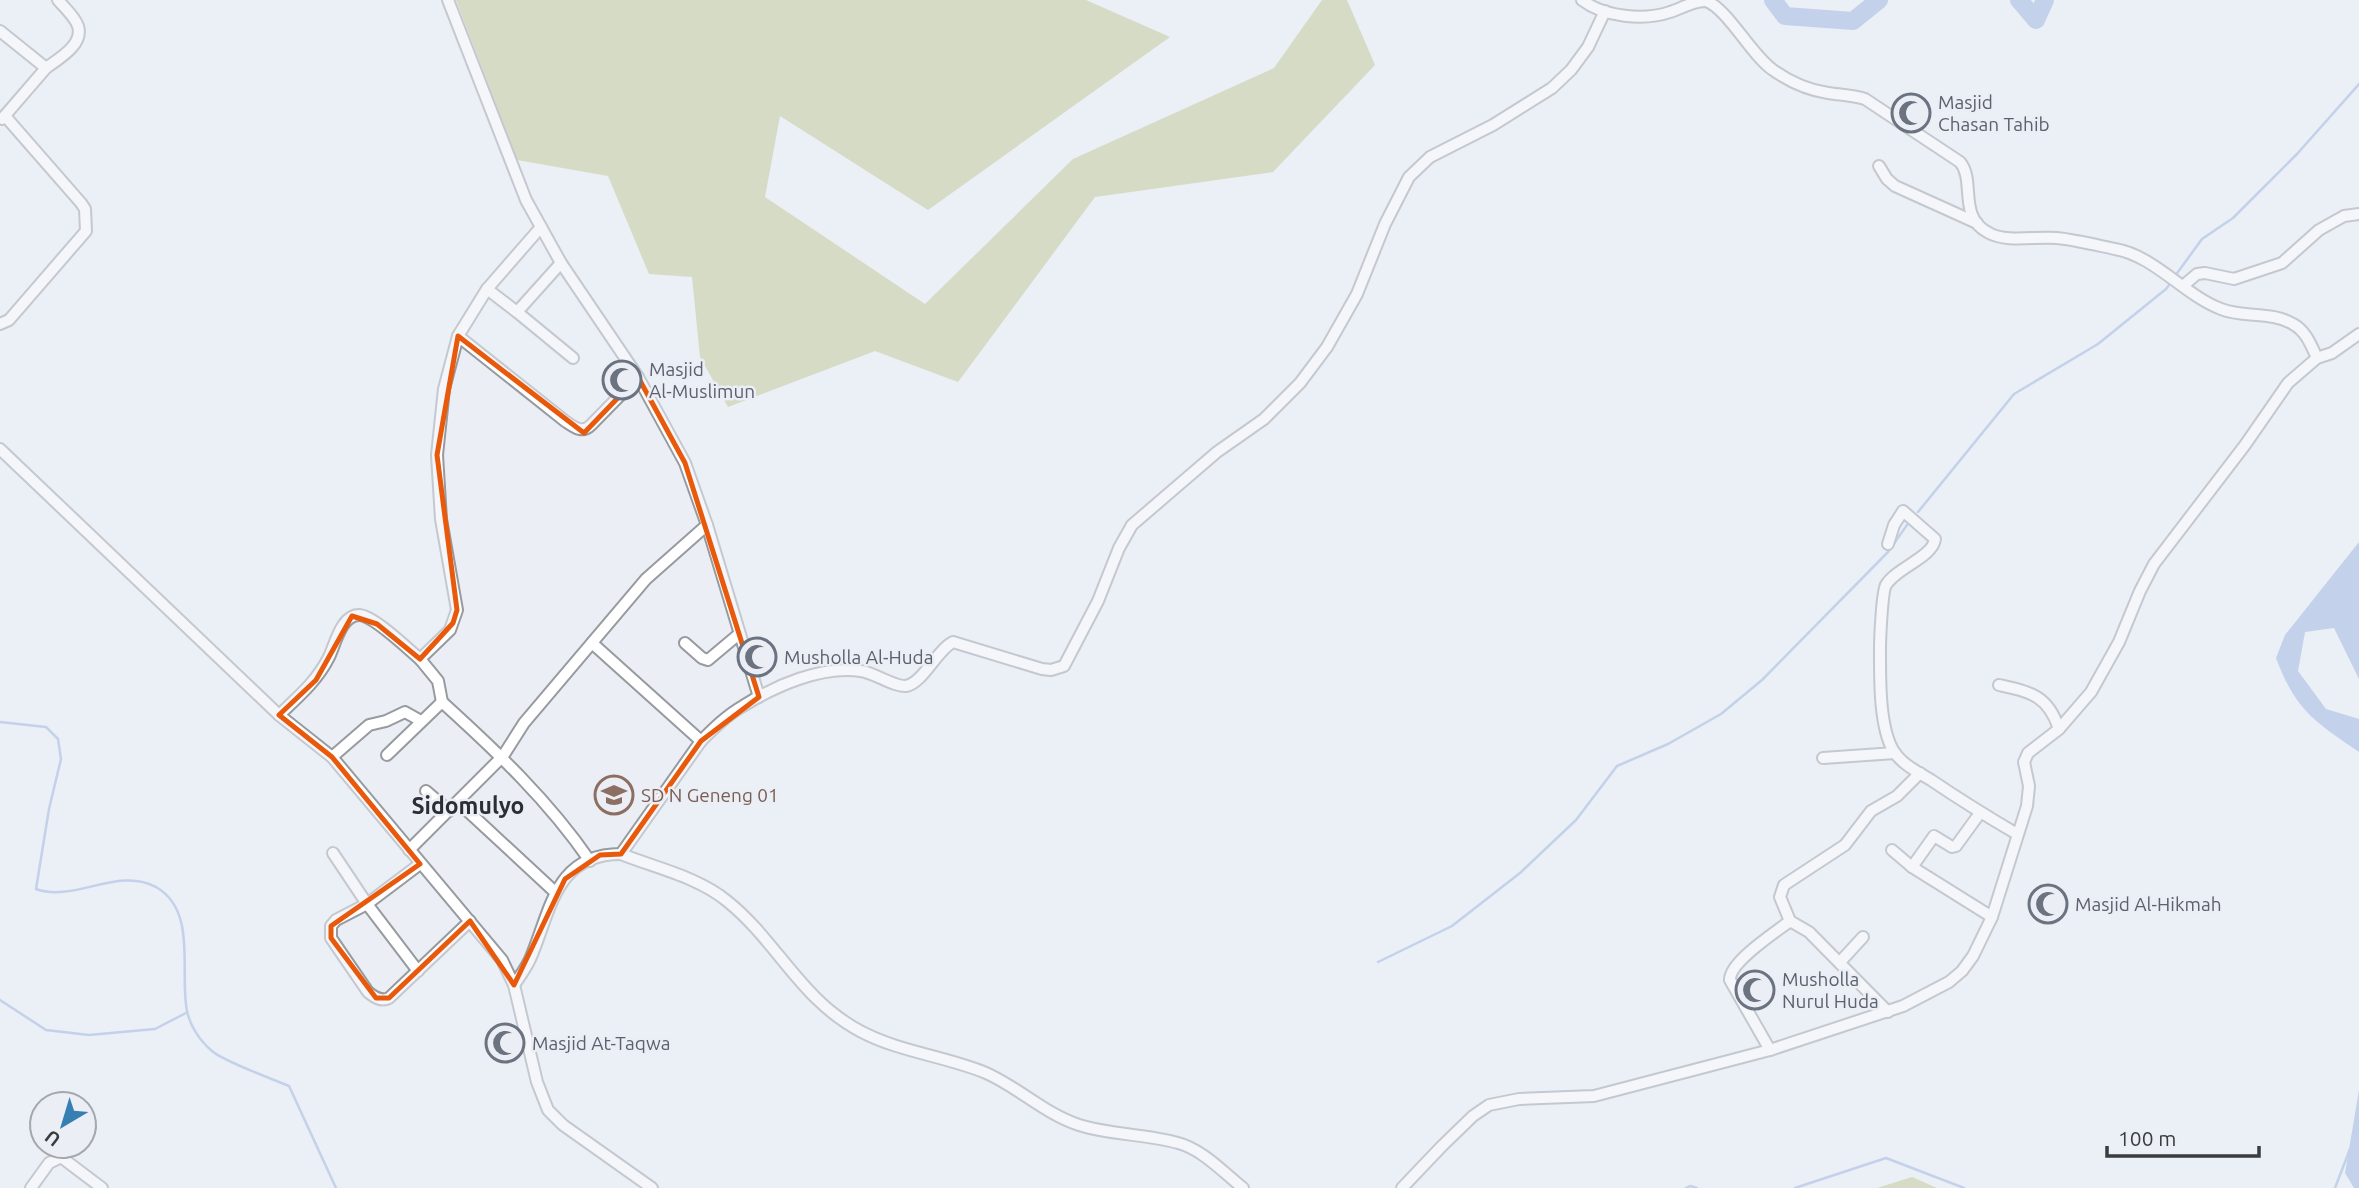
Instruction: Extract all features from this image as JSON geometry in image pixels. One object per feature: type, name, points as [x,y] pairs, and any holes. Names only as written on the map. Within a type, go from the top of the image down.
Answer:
[{"type":"street","points":[[0,324],[9,320],[86,231],[85,209],[81,203],[2,118],[46,68],[70,49],[79,34],[78,25],[58,0]]},
{"type":"street","points":[[448,0],[526,200],[561,263],[638,377],[685,463],[707,525],[759,697]]},
{"type":"street","points":[[1582,0],[1605,11],[1647,17],[1706,1],[1722,15],[1762,62],[1786,79],[1815,90],[1865,99],[1960,162],[1967,174],[1968,201],[1977,223]]},
{"type":"street","points":[[621,854],[701,741],[741,706],[803,678],[848,670],[879,676],[899,685],[909,685],[953,642],[1042,669],[1051,670],[1064,666],[1098,601],[1119,548],[1132,524],[1217,452],[1264,419],[1300,383],[1327,347],[1357,294],[1385,224],[1409,177],[1430,157],[1493,125],[1552,88],[1572,69],[1588,47],[1605,11]]},
{"type":"street","points":[[0,31],[46,68]]},
{"type":"street","points":[[1879,166],[1895,186],[1977,223],[1995,236],[2060,239],[2118,249],[2133,254],[2225,311],[2292,322],[2304,333],[2317,358]]},
{"type":"street","points":[[2180,283],[2205,273],[2234,279],[2282,263],[2319,230],[2344,216],[2359,214]]},
{"type":"street","points":[[420,659],[450,630],[457,610],[441,519],[437,455],[444,389],[458,336],[487,289],[541,227]]},
{"type":"street","points":[[517,312],[561,263]]},
{"type":"street","points":[[487,289],[573,358]]},
{"type":"street","points":[[1402,1188],[1473,1116],[1489,1105],[1519,1098],[1594,1096],[1770,1050],[1856,1020],[1888,1012],[1926,996],[1962,971],[1973,956],[1992,917],[2029,795],[2025,759],[2036,744],[2059,729],[2101,677],[2154,564],[2245,445],[2288,383],[2317,358],[2332,353],[2359,334]]},
{"type":"street","points":[[458,336],[565,421],[580,429],[585,430],[591,425],[638,377]]},
{"type":"street","points":[[0,449],[279,715],[332,757],[502,960],[514,985],[537,1082],[548,1110],[563,1125],[652,1188]]},
{"type":"street","points":[[1888,544],[1894,525],[1903,510],[1936,541],[1932,549],[1906,565],[1884,589],[1880,639],[1883,713],[1885,729],[1895,753],[1980,813],[2017,834]]},
{"type":"street","points":[[409,850],[503,757],[524,723],[646,579],[707,525]]},
{"type":"street","points":[[279,715],[316,680],[345,622],[352,617],[363,615],[420,659],[438,681],[442,702],[503,757],[566,828],[590,861]]},
{"type":"street","points":[[685,643],[708,660],[739,634]]},
{"type":"street","points":[[592,643],[701,741]]},
{"type":"street","points":[[1998,685],[2026,691],[2038,698],[2051,709],[2059,729]]},
{"type":"street","points":[[387,755],[442,702]]},
{"type":"street","points":[[332,757],[369,725],[405,712],[421,721]]},
{"type":"street","points":[[1823,758],[1895,753]]},
{"type":"street","points":[[1888,1012],[1810,932],[1790,921],[1780,897],[1784,885],[1845,845],[1871,811],[1897,796],[1920,773]]},
{"type":"street","points":[[426,791],[449,811]]},
{"type":"street","points":[[458,802],[555,892]]},
{"type":"street","points":[[1912,867],[1934,835],[1952,847],[1955,846],[1980,813]]},
{"type":"street","points":[[1892,850],[1912,867],[1992,917]]},
{"type":"street","points":[[333,853],[367,904],[418,971]]},
{"type":"street","points":[[514,985],[531,958],[555,892],[575,870],[600,855],[621,854],[695,881],[720,896],[753,927],[808,991],[834,1014],[859,1030],[886,1043],[988,1074],[1079,1125],[1178,1143],[1199,1154],[1243,1188]]},
{"type":"street","points":[[420,864],[367,904],[335,920],[330,930],[331,938],[368,992],[376,998],[386,1000],[470,921]]},
{"type":"street","points":[[1770,1050],[1730,979],[1730,974],[1737,963],[1790,921]]},
{"type":"street","points":[[1840,962],[1863,937]]},
{"type":"street","points":[[31,1188],[51,1160],[61,1157],[102,1188]]},
{"type":"highlighted area","points":[[458,336],[584,433],[638,377],[685,463],[759,697],[701,741],[621,854],[600,855],[565,879],[514,985],[470,921],[389,998],[376,998],[331,938],[331,926],[420,864],[332,757],[279,715],[316,680],[352,616],[377,624],[420,659],[453,623],[457,610],[437,455]]},
{"type":"green space","points":[[456,0],[1086,0],[1170,37],[928,210],[780,116],[765,197],[925,304],[1073,159],[1274,68],[1322,0],[1347,0],[1375,65],[1273,172],[1095,197],[958,382],[875,351],[728,407],[700,357],[692,277],[649,274],[608,176],[517,160]]},
{"type":"green space","points":[[1912,1177],[1937,1188],[1877,1188]]},
{"type":"water","points":[[2359,542],[2359,679],[2334,628],[2305,632],[2298,671],[2326,709],[2359,719],[2359,752],[2318,723],[2299,703],[2276,658],[2285,635]]},
{"type":"water","points":[[2359,1090],[2359,1188],[2354,1188],[2345,1173]]},
{"type":"waterway","points":[[1773,0],[1785,16],[1853,21],[1879,0]]},
{"type":"waterway","points":[[2019,0],[2036,20],[2045,0]]},
{"type":"waterway","points":[[2175,276],[2202,239],[2233,218],[2297,154],[2359,84]]},
{"type":"waterway","points":[[1918,512],[2014,394],[2098,344],[2166,289],[2172,281]]},
{"type":"waterway","points":[[1378,962],[1452,926],[1520,873],[1576,820],[1617,766],[1668,744],[1721,714],[1762,680],[1888,552],[1907,525]]},
{"type":"waterway","points":[[0,722],[46,727],[58,739],[61,759],[49,809],[36,889],[65,892],[127,880],[156,887],[169,898],[182,927],[185,996],[188,1017],[193,1028],[203,1043],[218,1055],[289,1086],[336,1188]]},
{"type":"waterway","points":[[0,1000],[46,1030],[89,1035],[155,1029],[186,1013]]},
{"type":"waterway","points":[[2335,1188],[2350,1149]]},
{"type":"waterway","points":[[1795,1188],[1886,1158],[1964,1188]]},
{"type":"waterway","points":[[1686,1188],[1697,1188]]},
{"type":"place","name":"Masjid Chasan Tahib","points":[[1911,113]]},
{"type":"place","name":"Masjid Al-Muslimun","points":[[622,380]]},
{"type":"place","name":"Musholla Al-Huda","points":[[757,657]]},
{"type":"place","name":"SD N Geneng 01","points":[[614,795]]},
{"type":"place","name":"Masjid Al-Hikmah","points":[[2048,904]]},
{"type":"place","name":"Musholla Nurul Huda","points":[[1755,990]]},
{"type":"place","name":"Masjid At-Taqwa","points":[[505,1043]]},
{"type":"district","name":"Sidomulyo","points":[[468,805]]}]
